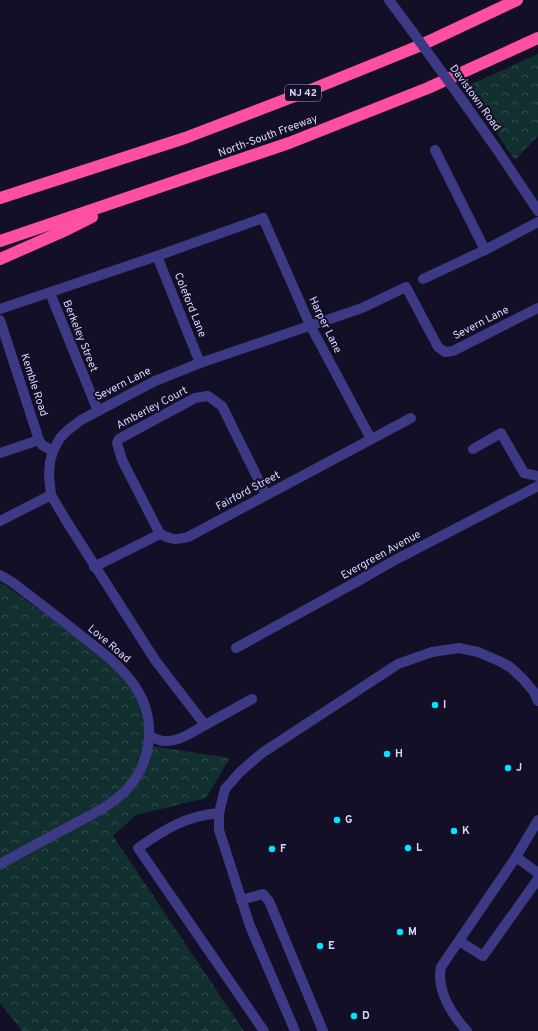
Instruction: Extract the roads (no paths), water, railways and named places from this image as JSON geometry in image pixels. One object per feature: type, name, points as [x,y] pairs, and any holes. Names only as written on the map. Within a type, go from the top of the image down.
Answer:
[{"type":"highway","name":"NJ 42","points":[[0,198],[177,141],[206,130],[419,46],[517,0]]},
{"type":"highway","name":"North-South Freeway","points":[[0,241],[289,144],[428,88],[538,38]]},
{"type":"highway","points":[[0,259],[66,230],[130,198]]},
{"type":"street","name":"Davistown Road","points":[[389,0],[496,148],[538,211]]},
{"type":"street","points":[[435,150],[485,250]]},
{"type":"street","name":"Harper Lane","points":[[157,256],[263,218],[310,326],[371,439]]},
{"type":"street","points":[[423,279],[485,250],[538,222]]},
{"type":"street","points":[[0,309],[157,256]]},
{"type":"street","name":"Coleford Lane","points":[[157,256],[200,362]]},
{"type":"street","name":"Severn Lane","points":[[205,725],[155,660],[94,567],[51,495],[49,476],[50,462],[53,451],[60,438],[68,430],[98,411],[155,381],[200,362],[362,308],[406,287],[438,347],[445,352],[453,351],[538,308]]},
{"type":"street","name":"Berkeley Street","points":[[50,293],[98,411]]},
{"type":"street","name":"Kemble Road","points":[[0,320],[39,440]]},
{"type":"street","name":"Amberley Court","points":[[160,534],[122,460],[117,443],[119,439],[195,398],[208,396],[222,406],[266,495]]},
{"type":"street","name":"Fairford Street","points":[[160,534],[171,539],[179,540],[188,537],[412,418]]},
{"type":"street","points":[[473,449],[501,433],[524,473],[538,476]]},
{"type":"street","points":[[0,453],[39,440],[42,446],[53,451]]},
{"type":"street","name":"Evergreen Avenue","points":[[236,648],[395,560],[538,486]]},
{"type":"street","points":[[0,521],[51,495]]},
{"type":"street","points":[[94,567],[160,534]]},
{"type":"street","name":"Love Road","points":[[0,567],[12,582]]},
{"type":"street","name":"Love Road","points":[[0,575],[12,582],[112,660],[130,678],[140,693],[145,707],[148,719],[149,736],[147,751],[137,777],[123,793],[99,810],[0,864]]},
{"type":"street","points":[[295,1031],[250,926],[219,830],[220,813],[226,789],[240,772],[262,753],[398,664],[432,652],[459,648],[478,652],[499,661],[510,667],[523,679],[534,692],[538,701]]},
{"type":"street","points":[[149,736],[168,742],[182,738],[252,699]]},
{"type":"street","points":[[220,813],[207,814],[182,821],[138,848],[264,1031]]},
{"type":"street","points":[[467,1031],[459,1022],[447,1003],[441,987],[439,975],[441,967],[516,857],[538,820]]},
{"type":"street","points":[[516,857],[538,873]]},
{"type":"street","points":[[459,941],[482,956],[538,879]]},
{"type":"street","points":[[241,900],[263,894],[269,901],[323,1031]]},
{"type":"place","name":"I","points":[[435,705]]},
{"type":"place","name":"H","points":[[387,754]]},
{"type":"place","name":"J","points":[[508,768]]},
{"type":"place","name":"G","points":[[337,820]]},
{"type":"place","name":"K","points":[[454,831]]},
{"type":"place","name":"L","points":[[408,848]]},
{"type":"place","name":"F","points":[[272,849]]},
{"type":"place","name":"M","points":[[400,932]]},
{"type":"place","name":"E","points":[[320,946]]},
{"type":"place","name":"D","points":[[354,1016]]}]
